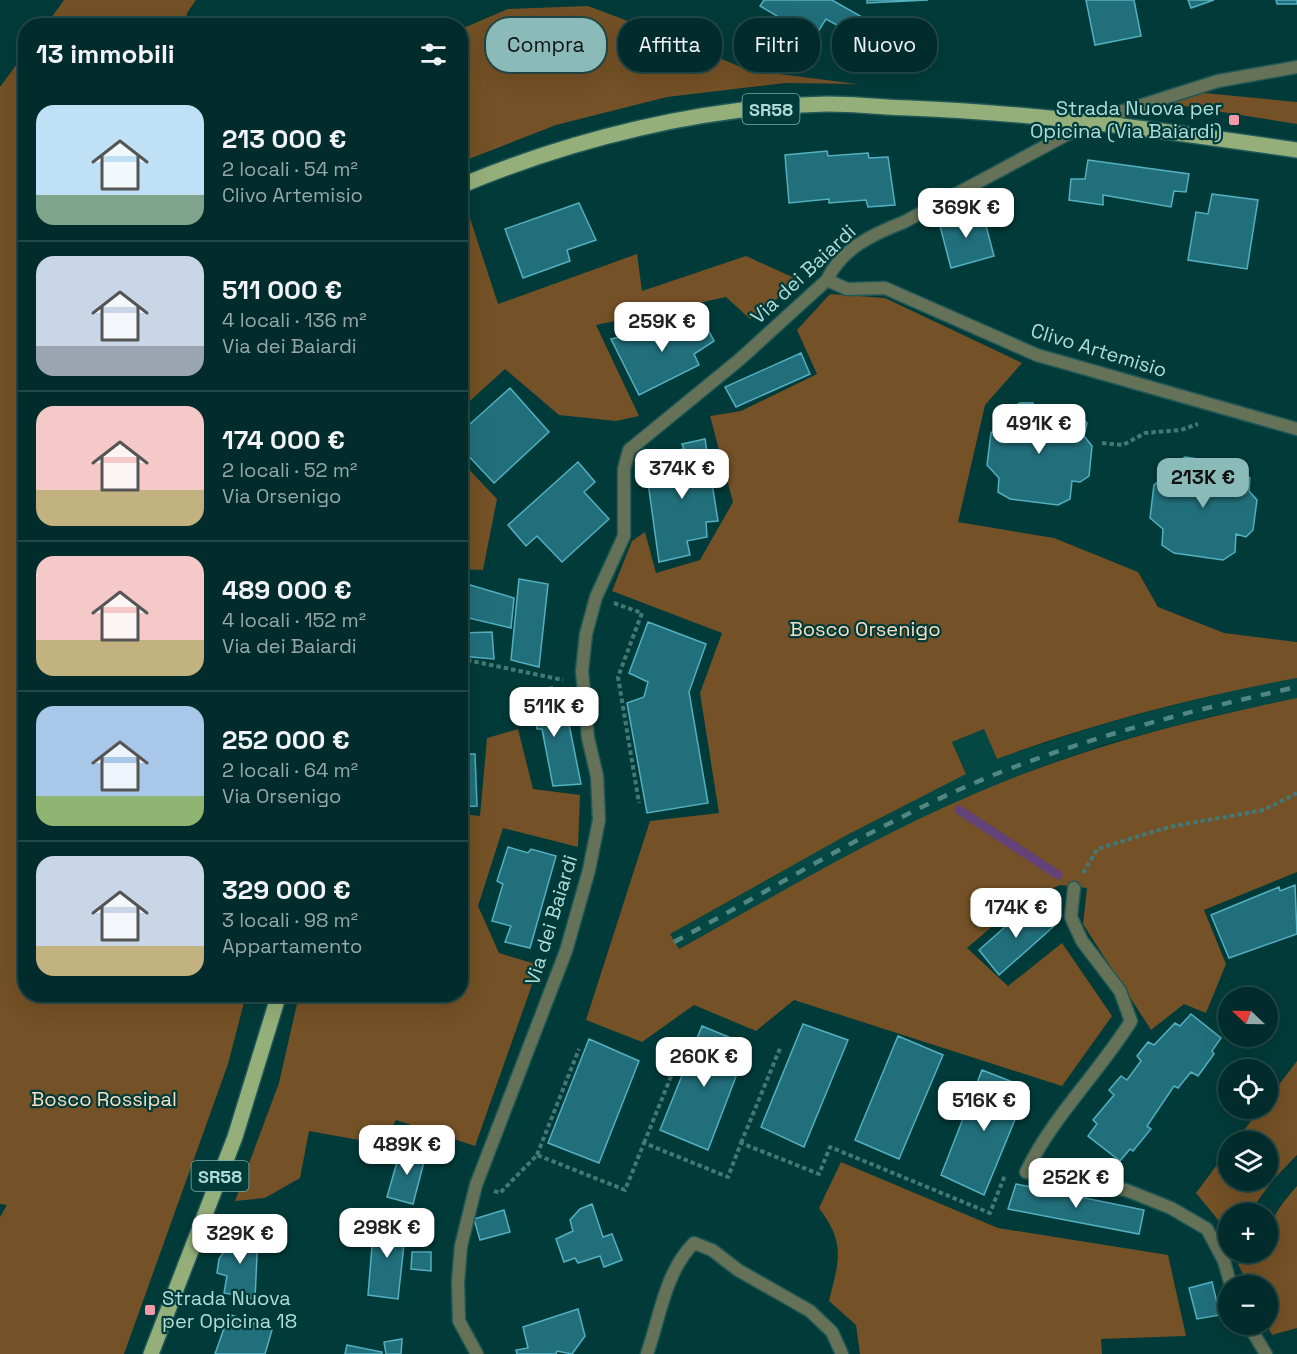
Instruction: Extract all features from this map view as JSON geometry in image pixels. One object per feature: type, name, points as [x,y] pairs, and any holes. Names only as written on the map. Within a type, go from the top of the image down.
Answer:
[{"type":"main road","name":"SR58","points":[[468,183],[555,150],[678,121],[737,112],[827,104],[996,111],[1092,121],[1297,150]]},
{"type":"main road","name":"SR58","points":[[151,1354],[238,1129],[277,1002]]},
{"type":"street","name":"Via dei Baiardi","points":[[477,1354],[459,1321],[458,1282],[461,1246],[476,1185],[566,951],[589,870],[599,820],[597,776],[588,738],[583,684],[586,634],[596,597],[624,536],[624,469],[629,450],[739,360],[827,280],[833,267],[856,246],[877,232],[904,222],[1092,121],[1218,81],[1297,67]]},
{"type":"street","name":"Clivo Artemisio","points":[[827,280],[847,288],[885,288],[1037,355],[1297,429]]},
{"type":"street","points":[[1074,888],[1071,917],[1082,941],[1120,991],[1131,1022],[1114,1049],[1040,1143],[1026,1172],[1125,1190],[1171,1208],[1207,1230],[1224,1261],[1228,1275]]},
{"type":"street","points":[[646,1354],[666,1292],[681,1257],[694,1244],[712,1250],[738,1270],[810,1311],[832,1332],[842,1354]]},
{"type":"street","points":[[1255,1335],[1266,1354]]},
{"type":"path","points":[[1102,443],[1123,445],[1144,433],[1181,430],[1203,422],[1218,405]]},
{"type":"path","points":[[596,597],[642,613],[618,677],[639,803]]},
{"type":"path","points":[[468,660],[583,684]]},
{"type":"path","points":[[1074,888],[1097,849],[1169,827],[1264,810],[1297,793]]},
{"type":"path","points":[[537,1155],[625,1190],[685,1042]]},
{"type":"path","points":[[644,1143],[728,1177],[781,1046]]},
{"type":"path","points":[[476,1185],[500,1193],[537,1155],[579,1049]]},
{"type":"path","points":[[741,1143],[819,1174],[830,1148],[990,1213],[1007,1169],[1026,1172]]},
{"type":"shaded area","points":[[1297,678],[1297,698],[1208,717],[1102,745],[1035,769],[794,885],[678,949],[670,934],[847,835],[966,773],[952,742],[984,729],[997,759],[1110,722],[1237,689]]},
{"type":"green space","points":[[64,0],[196,0],[187,13],[187,18],[51,18]]},
{"type":"green space","points":[[588,6],[620,18],[618,18],[618,72],[722,72],[722,59],[734,64],[734,72],[764,72],[857,84],[786,83],[667,97],[556,125],[468,159],[468,26],[486,18],[486,72],[606,72],[606,18],[487,18],[508,9]]},
{"type":"green space","name":"Bosco Rossipal","points":[[18,63],[18,1002],[244,1002],[228,1064],[124,1354],[0,1354],[0,1217],[7,1205],[0,1204],[0,87]]},
{"type":"green space","points":[[1204,93],[1297,102],[1297,124],[1165,103]]},
{"type":"green space","points":[[468,212],[498,304],[637,254],[642,291],[746,256],[801,281],[750,319],[726,297],[596,325],[639,416],[616,421],[559,415],[505,369],[468,403]]},
{"type":"green space","name":"Bosco Orsenigo","points":[[830,294],[885,298],[1022,363],[985,405],[958,522],[1054,538],[1138,572],[1158,607],[1224,633],[1297,642],[1297,678],[1145,712],[997,759],[984,729],[952,742],[966,774],[847,835],[670,934],[679,949],[897,830],[972,795],[1051,764],[1091,750],[1214,716],[1297,698],[1297,872],[1204,910],[1226,964],[1206,1013],[1184,1004],[1151,1030],[1083,924],[1087,888],[1060,885],[1022,901],[967,948],[1008,986],[1062,943],[1112,1016],[1062,1086],[794,1000],[756,1031],[694,1005],[642,1042],[586,1020],[650,821],[719,813],[700,693],[722,633],[612,591],[632,541],[645,532],[656,573],[700,560],[733,502],[710,416],[741,411],[817,374],[797,330]]},
{"type":"green space","points":[[468,468],[497,499],[483,570],[468,569]]},
{"type":"green space","points":[[518,729],[533,789],[580,795],[578,847],[503,828],[478,906],[499,953],[539,965],[475,1146],[396,1120],[387,1138],[359,1140],[309,1131],[300,1178],[265,1198],[235,1201],[279,1083],[297,1002],[468,1002],[468,815],[480,816],[487,738]]},
{"type":"green space","points":[[1297,1061],[1297,1155],[1278,1175],[1278,1131],[1243,1131],[1253,1119],[1278,1119],[1278,1086]]},
{"type":"green space","points":[[841,1162],[998,1228],[1168,1255],[1186,1336],[1101,1339],[1102,1354],[860,1354],[856,1325],[829,1301],[837,1263],[837,1242],[828,1221],[819,1208]]},
{"type":"green space","points":[[1218,1163],[1218,1191],[1265,1191],[1256,1203],[1218,1203],[1218,1220],[1196,1193]]},
{"type":"green space","points":[[1297,1186],[1297,1328],[1278,1333],[1278,1275],[1243,1275],[1238,1264],[1278,1263],[1278,1211]]},
{"type":"building","points":[[764,0],[832,0],[864,18],[832,18],[832,22],[826,19],[820,28],[820,18],[780,18],[760,6]]},
{"type":"building","points":[[867,0],[928,0],[867,3]]},
{"type":"building","points":[[1086,0],[1134,0],[1141,36],[1095,45]]},
{"type":"building","points":[[1188,0],[1214,0],[1191,8]]},
{"type":"building","points":[[1276,0],[1297,0],[1297,4],[1277,4]]},
{"type":"building","points":[[827,151],[828,156],[868,153],[869,158],[888,157],[895,205],[868,207],[866,200],[829,203],[829,199],[789,203],[785,155]]},
{"type":"building","points":[[1088,160],[1189,174],[1186,192],[1174,191],[1171,207],[1103,195],[1103,205],[1069,200],[1071,179],[1085,179]]},
{"type":"building","points":[[1212,194],[1258,200],[1247,269],[1188,260],[1196,212],[1208,214]]},
{"type":"building","points":[[579,203],[596,240],[567,250],[570,261],[523,278],[505,229]]},
{"type":"building","points":[[982,211],[994,256],[951,268],[939,222]]},
{"type":"building","points":[[702,318],[714,341],[694,354],[699,365],[639,395],[611,339]]},
{"type":"building","points":[[801,353],[810,374],[736,407],[725,387]]},
{"type":"building","points":[[510,388],[549,432],[494,483],[468,455],[468,426]]},
{"type":"building","points":[[1020,403],[1033,403],[1033,418],[1056,420],[1058,407],[1072,408],[1087,423],[1084,436],[1092,446],[1089,476],[1080,482],[1072,481],[1070,499],[1058,505],[1010,499],[998,492],[999,478],[987,465],[991,433],[1002,424],[1001,414]]},
{"type":"building","points":[[705,439],[718,521],[706,522],[707,537],[687,541],[690,555],[659,562],[646,468],[669,463],[666,452],[684,449],[682,444]]},
{"type":"building","points":[[1185,457],[1198,459],[1197,472],[1218,474],[1219,462],[1233,463],[1250,478],[1249,491],[1257,500],[1253,530],[1246,537],[1236,534],[1235,552],[1223,560],[1174,553],[1162,545],[1163,529],[1150,518],[1154,485],[1165,476],[1166,470]]},
{"type":"building","points":[[578,462],[595,482],[584,492],[609,519],[562,562],[537,536],[526,546],[508,525]]},
{"type":"building","points":[[519,579],[548,584],[539,667],[511,660]]},
{"type":"building","points":[[468,584],[514,598],[511,628],[468,618]]},
{"type":"building","points":[[648,622],[706,644],[689,692],[708,803],[647,813],[627,703],[644,697],[648,682],[629,673]]},
{"type":"building","points":[[492,632],[494,659],[468,657],[468,633]]},
{"type":"building","points":[[552,687],[559,726],[569,724],[581,784],[553,786],[542,729],[537,729],[533,708],[527,710],[525,692]]},
{"type":"building","points":[[468,754],[475,754],[477,806],[468,807]]},
{"type":"building","points":[[508,847],[528,853],[531,849],[556,856],[530,948],[505,942],[511,926],[492,921],[503,884],[497,881]]},
{"type":"building","points":[[1295,885],[1297,934],[1229,958],[1211,915],[1279,887],[1280,891]]},
{"type":"building","points":[[1032,903],[1053,927],[999,975],[979,950]]},
{"type":"building","points":[[1191,1014],[1218,1036],[1218,1042],[1212,1051],[1214,1054],[1198,1076],[1191,1072],[1178,1088],[1174,1086],[1147,1126],[1151,1129],[1133,1151],[1130,1149],[1120,1161],[1088,1136],[1097,1124],[1093,1120],[1114,1095],[1109,1090],[1121,1076],[1127,1080],[1141,1061],[1137,1056],[1148,1042],[1154,1045],[1175,1023],[1180,1026]]},
{"type":"building","points":[[803,1024],[848,1040],[804,1147],[761,1127]]},
{"type":"building","points":[[702,1026],[748,1045],[708,1150],[660,1130]]},
{"type":"building","points":[[898,1036],[943,1055],[899,1159],[855,1140]]},
{"type":"building","points":[[589,1039],[639,1061],[599,1163],[548,1143]]},
{"type":"building","points":[[982,1070],[1028,1088],[984,1195],[941,1175]]},
{"type":"building","points":[[401,1148],[426,1154],[413,1204],[387,1197]]},
{"type":"building","points":[[1016,1184],[1144,1210],[1139,1234],[1008,1209]]},
{"type":"building","points":[[592,1204],[603,1237],[612,1234],[622,1260],[604,1267],[600,1256],[578,1263],[575,1258],[564,1262],[556,1239],[573,1231],[570,1220],[580,1209]]},
{"type":"building","points":[[504,1210],[510,1232],[480,1240],[474,1219]]},
{"type":"building","points":[[380,1217],[403,1219],[402,1235],[405,1235],[398,1299],[368,1295],[372,1246],[377,1246]]},
{"type":"building","points":[[232,1231],[258,1233],[255,1299],[224,1293],[227,1276],[217,1273],[219,1259],[225,1250],[231,1250]]},
{"type":"building","points":[[412,1252],[431,1252],[431,1271],[411,1269]]},
{"type":"building","points":[[1212,1282],[1218,1315],[1197,1319],[1189,1288]]},
{"type":"building","points":[[578,1309],[585,1336],[572,1354],[557,1351],[556,1354],[517,1354],[516,1350],[528,1348],[523,1327]]},
{"type":"building","points":[[229,1314],[272,1330],[265,1354],[215,1354]]},
{"type":"building","points":[[402,1339],[401,1354],[386,1354],[384,1342]]},
{"type":"building","points":[[347,1345],[382,1352],[382,1354],[345,1354]]},
{"type":"waterway","points":[[959,810],[1058,875]]},
{"type":"railway","points":[[674,942],[876,830],[1001,772],[1074,746],[1147,724],[1297,687]]},
{"type":"place","name":"Strada Nuova per Opicina (Via Baiardi)","points":[[1234,120]]},
{"type":"place","name":"Strada Nuova per Opicina 18","points":[[150,1310]]}]
